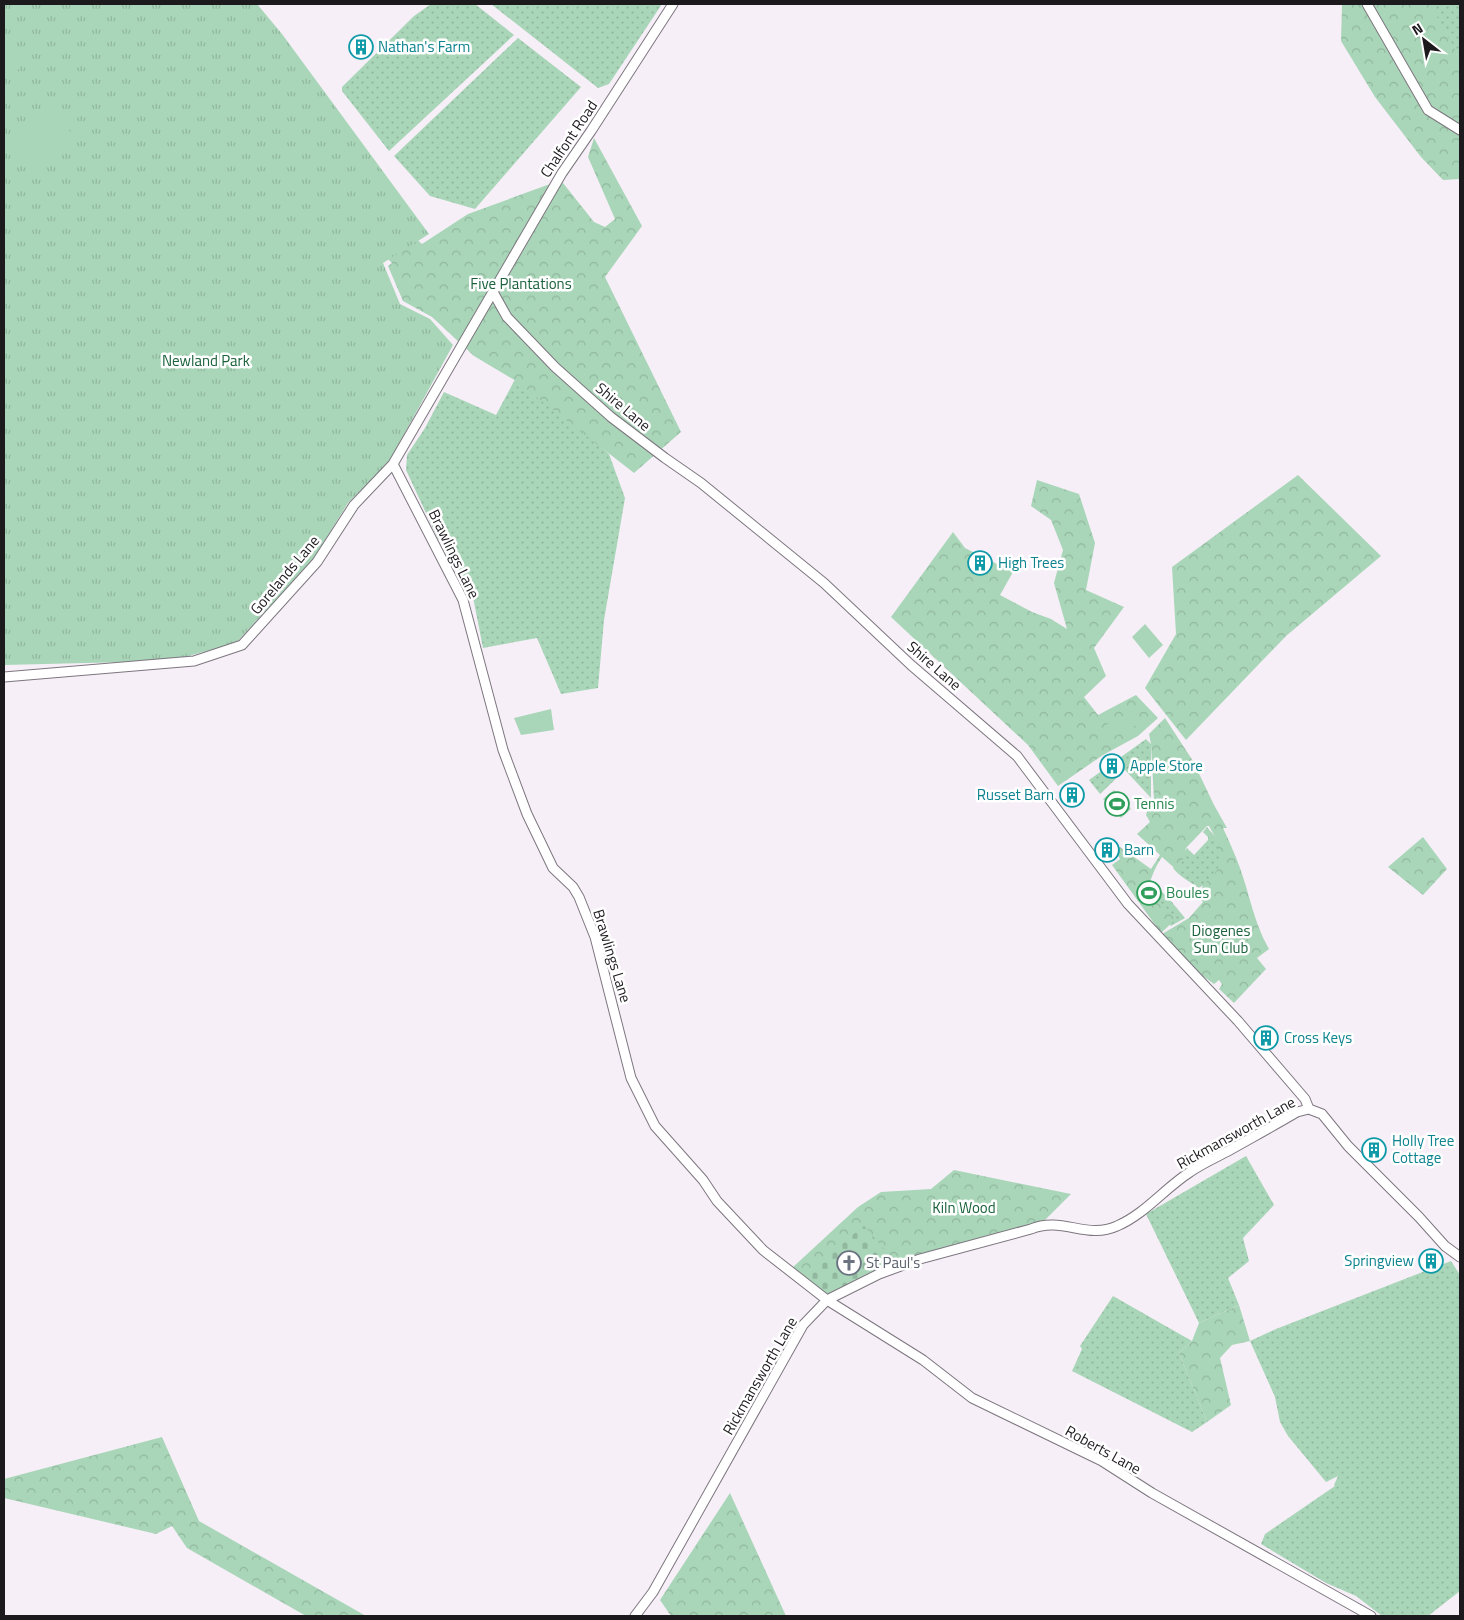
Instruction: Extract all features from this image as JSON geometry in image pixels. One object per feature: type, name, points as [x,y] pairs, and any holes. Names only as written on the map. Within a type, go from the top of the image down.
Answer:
[{"type":"street","name":"Chalfont Road","points":[[493,292],[562,173],[600,118],[673,4]]},
{"type":"street","points":[[1367,4],[1428,110],[1460,130]]},
{"type":"street","name":"Gorelands Lane","points":[[4,677],[194,661],[242,645],[317,562],[354,505],[393,464],[493,292]]},
{"type":"street","name":"Shire Lane","points":[[493,292],[507,317],[555,367],[611,417],[664,458],[701,483],[824,583],[911,665],[1017,756],[1128,904],[1238,1021],[1306,1100],[1309,1109]]},
{"type":"street","name":"Brawlings Lane","points":[[393,464],[463,600],[508,764],[527,814],[553,868],[573,887],[595,937],[631,1078],[655,1126],[703,1180],[717,1200],[763,1250],[827,1300]]},
{"type":"street","points":[[1309,1109],[1322,1114],[1348,1146],[1419,1217],[1445,1246],[1460,1257]]},
{"type":"street","name":"Rickmansworth Lane","points":[[635,1616],[653,1592],[803,1325],[827,1300],[879,1274],[912,1262],[1043,1224],[1100,1231],[1116,1227],[1140,1212],[1190,1172],[1297,1112],[1309,1109]]},
{"type":"street","name":"Roberts Lane","points":[[827,1300],[923,1360],[972,1398],[1102,1461],[1152,1493],[1371,1616]]},
{"type":"green space","name":"Newland Park","points":[[4,4],[257,4],[282,34],[429,234],[383,263],[400,304],[430,319],[453,345],[389,462],[348,503],[312,561],[236,643],[170,661],[4,665]]},
{"type":"green space","points":[[431,4],[475,4],[514,35],[389,151],[342,91],[342,87],[414,16]]},
{"type":"green space","points":[[491,4],[662,4],[609,84],[598,88]]},
{"type":"green space","points":[[1342,4],[1430,4],[1460,59],[1460,179],[1443,180],[1421,157],[1375,97],[1341,41]]},
{"type":"green space","points":[[1429,4],[1460,4],[1460,60]]},
{"type":"green space","points":[[518,38],[581,87],[475,209],[430,196],[394,156]]},
{"type":"green space","points":[[4,49],[23,64],[12,77],[4,70]]},
{"type":"green space","points":[[48,105],[73,135],[34,168],[8,138]]},
{"type":"green space","name":"Five Plantations","points":[[594,138],[642,226],[605,277],[681,432],[634,473],[516,381],[474,356],[432,317],[403,301],[388,266],[392,263],[340,213],[372,199],[422,244],[468,214],[550,184],[554,177],[563,183],[594,222],[605,227],[615,219],[588,157]]},
{"type":"green space","points":[[520,370],[609,454],[625,498],[604,620],[598,688],[561,694],[537,638],[483,648],[473,597],[462,579],[452,552],[438,539],[406,470],[407,455],[425,428],[444,392],[496,415]]},
{"type":"green space","points":[[1298,475],[1381,556],[1286,636],[1186,740],[1145,688],[1176,634],[1172,567]]},
{"type":"green space","points":[[1037,480],[1079,494],[1095,543],[1086,590],[1124,607],[1094,648],[1106,676],[1084,697],[1098,715],[1136,695],[1158,718],[1138,736],[1103,755],[1058,786],[1028,745],[891,617],[953,532],[965,548],[1013,572],[1000,595],[1032,612],[1051,619],[1067,629],[1054,583],[1063,550],[1051,520],[1031,506]]},
{"type":"green space","points":[[1145,624],[1163,645],[1149,658],[1132,637]]},
{"type":"green space","points":[[551,709],[554,730],[521,735],[514,718]]},
{"type":"green space","points":[[1132,711],[1138,724],[1111,738],[1104,726]]},
{"type":"green space","name":"Diogenes Sun Club","points":[[1165,718],[1193,761],[1227,828],[1223,828],[1240,868],[1260,929],[1269,949],[1257,958],[1266,969],[1234,1003],[1219,989],[1222,984],[1219,980],[1214,984],[1196,971],[1162,934],[1189,918],[1203,902],[1198,897],[1201,894],[1203,884],[1216,872],[1220,858],[1217,842],[1209,826],[1186,848],[1179,872],[1162,857],[1155,870],[1146,893],[1176,919],[1161,933],[1112,865],[1120,859],[1116,852],[1120,847],[1151,869],[1160,855],[1137,834],[1150,822],[1146,815],[1149,803],[1154,800],[1149,734]]},
{"type":"green space","points":[[1146,739],[1151,744],[1151,798],[1125,770],[1100,794],[1089,780]]},
{"type":"green space","name":"Tennis","points":[[1114,790],[1131,809],[1121,818],[1103,799]]},
{"type":"green space","points":[[1207,827],[1217,839],[1228,868],[1199,888],[1173,868],[1187,848],[1194,855],[1208,840],[1208,837],[1203,832]]},
{"type":"green space","points":[[1423,837],[1447,869],[1423,895],[1388,867]]},
{"type":"green space","points":[[1158,890],[1166,895],[1185,918],[1171,926],[1148,901]]},
{"type":"green space","points":[[1246,1156],[1274,1205],[1243,1238],[1249,1261],[1228,1278],[1239,1305],[1199,1323],[1146,1214]]},
{"type":"green space","name":"Kiln Wood","points":[[954,1170],[1071,1194],[1044,1221],[896,1263],[805,1279],[792,1268],[858,1207],[881,1192],[931,1189]]},
{"type":"green space","points":[[864,1226],[896,1263],[827,1300],[801,1275]]},
{"type":"green space","points":[[1451,1261],[1460,1275],[1460,1591],[1428,1616],[1382,1616],[1356,1596],[1326,1583],[1261,1544],[1265,1534],[1335,1486],[1338,1476],[1326,1482],[1288,1436],[1280,1422],[1275,1397],[1250,1341],[1276,1329]]},
{"type":"green space","points":[[1113,1296],[1192,1341],[1179,1353],[1207,1422],[1192,1432],[1072,1371],[1082,1349],[1080,1346]]},
{"type":"green space","points":[[1239,1305],[1250,1341],[1232,1345],[1220,1358],[1231,1405],[1207,1422],[1179,1353],[1192,1341],[1199,1323]]},
{"type":"green space","points":[[162,1437],[199,1521],[366,1616],[306,1616],[187,1548],[172,1526],[156,1534],[4,1498],[4,1479]]},
{"type":"green space","points":[[730,1493],[786,1616],[671,1616],[660,1600]]},
{"type":"place","name":"Nathan's Farm","points":[[361,47]]},
{"type":"place","name":"High Trees","points":[[980,563]]},
{"type":"place","name":"Apple Store","points":[[1112,766]]},
{"type":"place","name":"Russet Barn","points":[[1072,795]]},
{"type":"place","name":"Tennis","points":[[1117,804]]},
{"type":"place","name":"Barn","points":[[1107,850]]},
{"type":"place","name":"Boules","points":[[1149,893]]},
{"type":"place","name":"Cross Keys","points":[[1266,1038]]},
{"type":"place","name":"Holly Tree Cottage","points":[[1374,1150]]},
{"type":"place","name":"Springview","points":[[1431,1261]]},
{"type":"place","name":"St Paul's","points":[[849,1263]]}]
